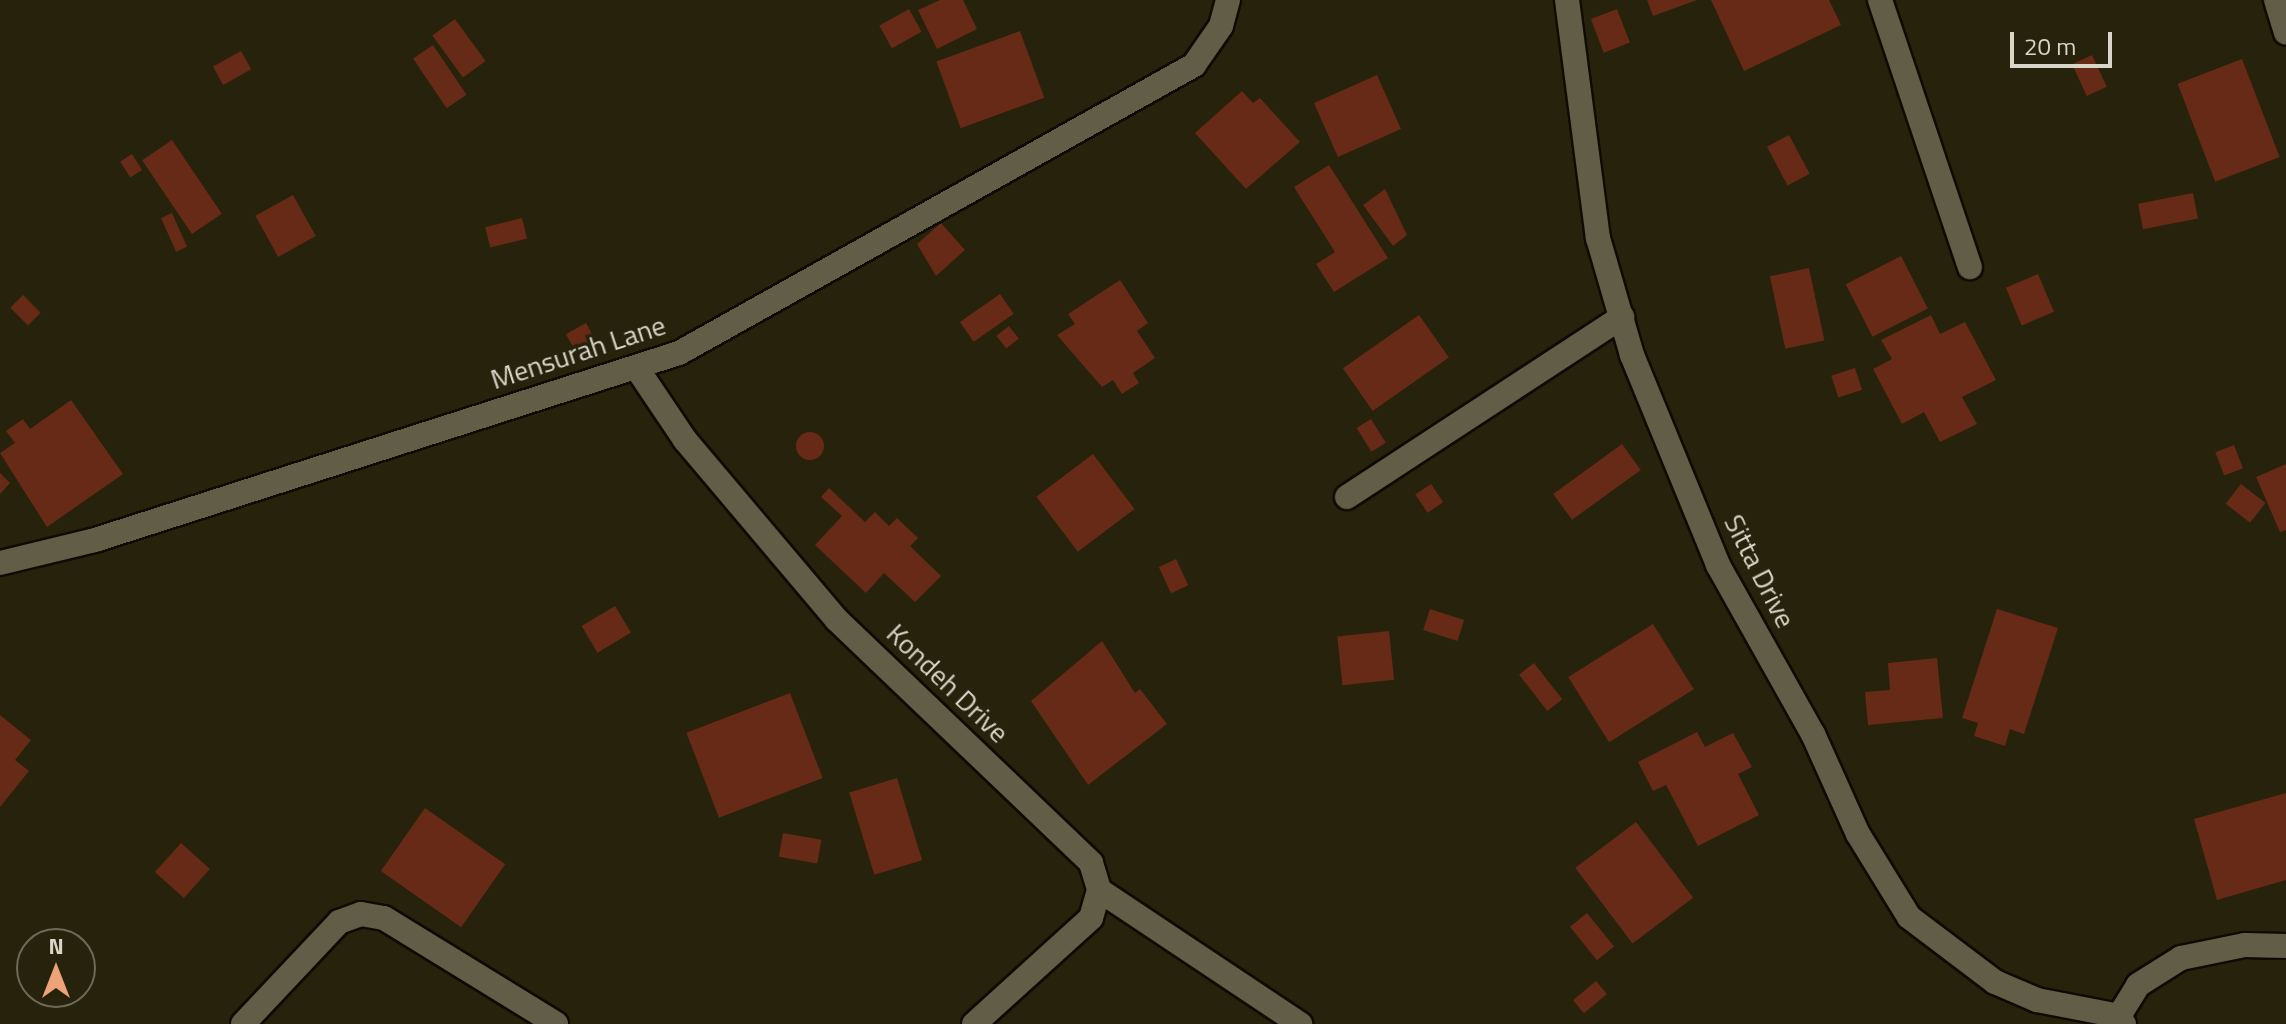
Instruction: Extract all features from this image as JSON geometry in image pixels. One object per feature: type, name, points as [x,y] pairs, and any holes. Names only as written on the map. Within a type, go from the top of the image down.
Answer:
[{"type":"street","name":"Mensurah Lane","points":[[0,563],[638,370],[1194,65],[1221,26],[1228,0]]},
{"type":"street","name":"Sitta Drive","points":[[1567,0],[1598,238],[1622,317],[1718,565],[1909,917],[1995,982],[2037,1000],[2121,1020]]},
{"type":"street","points":[[1880,0],[1970,267]]},
{"type":"street","points":[[2276,0],[2286,32]]},
{"type":"street","points":[[1347,497],[1622,317]]},
{"type":"street","name":"Kondeh Drive","points":[[638,370],[685,440],[836,619],[1091,863],[1099,890]]},
{"type":"street","points":[[974,1024],[1091,918],[1099,890],[1300,1024]]},
{"type":"street","points":[[243,1024],[339,922],[361,914],[384,918],[556,1024]]},
{"type":"street","points":[[2121,1020],[2138,985],[2181,958],[2245,945],[2286,946]]},
{"type":"building","points":[[940,0],[963,0],[977,29],[937,49],[918,10]]},
{"type":"building","points":[[1647,0],[1697,0],[1653,16]]},
{"type":"building","points":[[1711,0],[1829,0],[1841,25],[1744,71]]},
{"type":"building","points":[[909,9],[922,32],[892,48],[879,25]]},
{"type":"building","points":[[1617,9],[1630,43],[1604,53],[1591,19]]},
{"type":"building","points":[[455,19],[486,61],[463,78],[432,35]]},
{"type":"building","points":[[1020,31],[1044,98],[961,128],[936,61]]},
{"type":"building","points":[[433,45],[467,95],[447,108],[413,58]]},
{"type":"building","points":[[241,51],[251,69],[223,85],[213,67]]},
{"type":"building","points":[[2092,55],[2107,87],[2087,96],[2072,64]]},
{"type":"building","points":[[2242,59],[2280,157],[2215,182],[2178,84]]},
{"type":"building","points":[[1377,75],[1401,129],[1338,157],[1314,103]]},
{"type":"building","points":[[1242,91],[1253,103],[1260,98],[1300,142],[1246,189],[1195,133]]},
{"type":"building","points":[[1789,135],[1810,174],[1788,186],[1767,147]]},
{"type":"building","points":[[172,140],[222,214],[192,234],[142,160]]},
{"type":"building","points":[[132,154],[142,170],[130,178],[120,161]]},
{"type":"building","points":[[1329,165],[1388,258],[1334,292],[1316,264],[1335,252],[1294,187]]},
{"type":"building","points":[[1385,189],[1407,235],[1393,246],[1363,205]]},
{"type":"building","points":[[2193,193],[2198,219],[2143,229],[2138,204]]},
{"type":"building","points":[[293,195],[316,236],[278,257],[255,216]]},
{"type":"building","points":[[172,213],[187,247],[176,252],[161,218]]},
{"type":"building","points":[[522,218],[527,238],[490,248],[485,227]]},
{"type":"building","points":[[941,223],[965,250],[936,276],[917,244]]},
{"type":"building","points":[[1901,256],[1928,309],[1873,337],[1846,284]]},
{"type":"building","points":[[1809,268],[1824,340],[1785,349],[1770,276]]},
{"type":"building","points":[[2038,274],[2054,312],[2022,325],[2006,288]]},
{"type":"building","points":[[1120,280],[1148,323],[1137,331],[1155,358],[1133,373],[1139,383],[1122,394],[1113,380],[1102,387],[1057,335],[1075,324],[1068,314]]},
{"type":"building","points":[[1000,294],[1014,314],[974,342],[960,322]]},
{"type":"building","points":[[23,295],[41,313],[28,325],[10,308]]},
{"type":"building","points":[[1419,315],[1449,358],[1373,411],[1343,368]]},
{"type":"building","points":[[1931,315],[1940,334],[1965,322],[1996,380],[1962,397],[1977,424],[1940,442],[1924,412],[1902,424],[1873,369],[1892,359],[1881,340]]},
{"type":"building","points":[[586,323],[597,343],[577,354],[566,334]]},
{"type":"building","points":[[1009,326],[1019,339],[1006,348],[996,336]]},
{"type":"building","points":[[1855,368],[1862,390],[1838,398],[1831,376]]},
{"type":"building","points":[[71,400],[123,474],[47,527],[0,453],[15,443],[6,431],[23,419],[30,429]]},
{"type":"building","points":[[1371,419],[1386,443],[1371,452],[1357,428]]},
{"type":"building","points":[[810,432],[820,436],[824,446],[820,456],[810,460],[800,456],[796,446],[800,436]]},
{"type":"building","points":[[1622,444],[1641,470],[1572,520],[1553,494]]},
{"type":"building","points":[[2234,445],[2243,468],[2224,476],[2215,452]]},
{"type":"building","points":[[1093,454],[1135,509],[1078,552],[1036,497]]},
{"type":"building","points":[[2286,464],[2286,530],[2280,532],[2256,477]]},
{"type":"building","points":[[0,473],[10,483],[0,494]]},
{"type":"building","points":[[1431,484],[1443,502],[1428,513],[1415,495]]},
{"type":"building","points":[[2241,484],[2265,503],[2250,523],[2226,504]]},
{"type":"building","points":[[829,488],[865,522],[875,512],[889,526],[897,518],[918,538],[910,546],[941,576],[915,602],[884,573],[866,593],[815,545],[842,516],[821,497]]},
{"type":"building","points":[[1176,559],[1188,585],[1171,593],[1159,567]]},
{"type":"building","points":[[615,606],[631,633],[598,653],[582,626]]},
{"type":"building","points":[[1430,609],[1464,620],[1457,641],[1423,630]]},
{"type":"building","points":[[1997,609],[2058,628],[2024,734],[2010,729],[2005,746],[1974,736],[1978,723],[1962,718]]},
{"type":"building","points":[[1653,624],[1694,689],[1609,742],[1568,677]]},
{"type":"building","points":[[1389,631],[1394,680],[1342,685],[1337,636]]},
{"type":"building","points":[[1102,641],[1135,693],[1140,689],[1167,724],[1088,785],[1031,701]]},
{"type":"building","points":[[1937,658],[1943,718],[1868,725],[1865,692],[1890,690],[1888,663]]},
{"type":"building","points":[[1534,663],[1562,699],[1547,711],[1519,675]]},
{"type":"building","points":[[790,693],[823,778],[719,818],[686,733]]},
{"type":"building","points":[[0,715],[31,740],[15,760],[29,771],[0,807]]},
{"type":"building","points":[[1697,732],[1705,747],[1733,733],[1752,767],[1738,774],[1759,815],[1698,846],[1666,785],[1653,791],[1638,762]]},
{"type":"building","points":[[897,778],[922,860],[874,875],[849,793]]},
{"type":"building","points":[[2286,793],[2286,880],[2217,900],[2194,819]]},
{"type":"building","points":[[425,808],[505,864],[461,927],[381,871]]},
{"type":"building","points":[[1636,822],[1693,898],[1632,944],[1575,868]]},
{"type":"building","points":[[783,833],[821,840],[817,863],[779,857]]},
{"type":"building","points":[[181,843],[210,869],[184,898],[155,872]]},
{"type":"building","points":[[1587,913],[1614,946],[1597,960],[1570,927]]},
{"type":"building","points":[[1596,981],[1607,994],[1584,1013],[1573,1000]]}]
